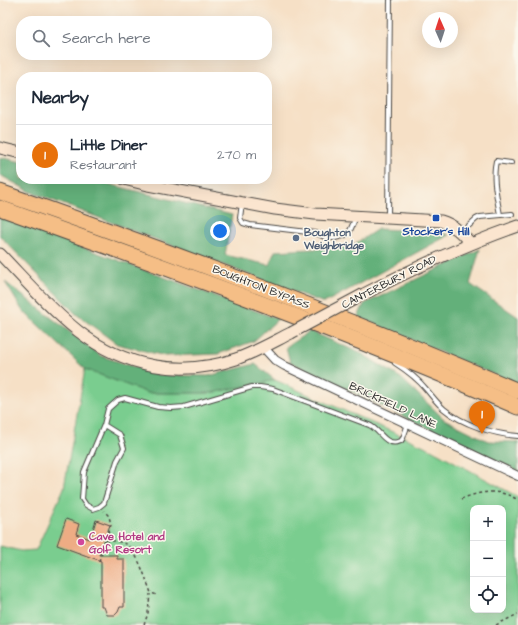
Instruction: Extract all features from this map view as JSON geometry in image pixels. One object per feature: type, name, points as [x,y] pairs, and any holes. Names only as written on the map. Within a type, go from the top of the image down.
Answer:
[{"type":"highway","name":"BOUGHTON BYPASS","points":[[0,192],[285,296],[408,344],[518,391]]},
{"type":"highway","name":"BOUGHTON BYPASS","points":[[0,208],[220,287],[342,334],[518,407]]},
{"type":"street","points":[[0,148],[16,152]]},
{"type":"street","points":[[144,184],[315,214],[441,221],[450,224],[461,232],[470,243],[518,226]]},
{"type":"street","name":"CANTERBURY ROAD","points":[[0,254],[54,310],[77,330],[107,351],[149,366],[197,367],[209,366],[235,359],[264,348],[364,294],[470,243]]},
{"type":"street","name":"BRICKFIELD LANE","points":[[264,348],[275,360],[285,366],[518,476]]},
{"type":"lane","points":[[388,219],[390,0]]},
{"type":"lane","points":[[500,215],[494,178],[496,161],[511,163]]},
{"type":"lane","points":[[242,202],[240,218],[243,223],[316,233],[327,238],[343,236],[349,233],[356,217]]},
{"type":"lane","points":[[461,232],[478,218],[512,214]]},
{"type":"lane","points":[[342,334],[382,356]]},
{"type":"lane","points":[[389,359],[412,376],[443,409],[452,416],[488,431],[504,435],[518,436]]},
{"type":"lane","points":[[104,425],[120,435],[124,448],[117,461],[107,498],[99,507],[93,509],[86,505],[82,499],[84,472],[104,425],[108,409],[118,400],[125,398],[158,407],[184,407],[256,387],[273,389],[369,425],[375,428],[384,439],[391,443],[401,441],[408,423]]},
{"type":"path","points":[[461,499],[476,493],[497,492],[518,500]]},
{"type":"path","points":[[99,507],[109,516],[111,525],[99,561]]},
{"type":"path","points":[[106,542],[114,540],[128,546],[137,559],[150,593],[148,613],[144,625]]},
{"type":"path","points":[[150,593],[157,595]]},
{"type":"path","points":[[496,625],[518,614]]},
{"type":"green space","points":[[0,157],[16,161],[16,184],[0,175]]},
{"type":"green space","points":[[16,184],[108,184],[232,215],[225,255],[269,265],[275,251],[350,247],[378,229],[433,231],[449,235],[324,303],[31,192]]},
{"type":"green space","points":[[0,217],[278,319],[254,341],[218,354],[165,356],[117,344],[76,314],[0,236]]},
{"type":"green space","points":[[480,249],[470,284],[518,317],[518,385],[358,317],[364,304]]},
{"type":"green space","points":[[5,282],[101,356],[159,375],[208,376],[255,364],[275,380],[211,393],[148,393],[85,369],[22,310]]},
{"type":"green space","points":[[310,331],[362,354],[401,378],[444,419],[488,441],[518,442],[518,471],[290,362],[286,347]]},
{"type":"green space","points":[[85,369],[148,393],[211,393],[275,380],[431,449],[518,497],[518,625],[0,625],[0,546],[21,551],[36,550],[64,488]]},
{"type":"building","points":[[66,519],[79,524],[76,534],[90,539],[96,520],[110,525],[99,555],[117,555],[117,559],[124,559],[124,607],[120,607],[115,615],[107,615],[104,607],[101,607],[101,561],[57,545]]},
{"type":"place","name":"Stocker's Hill","points":[[436,218]]},
{"type":"place","name":"Boughton Weighbridge","points":[[296,238]]},
{"type":"place","name":"Little Diner","points":[[482,434]]},
{"type":"place","name":"Cave Hotel and Golf Resort","points":[[81,542]]}]
